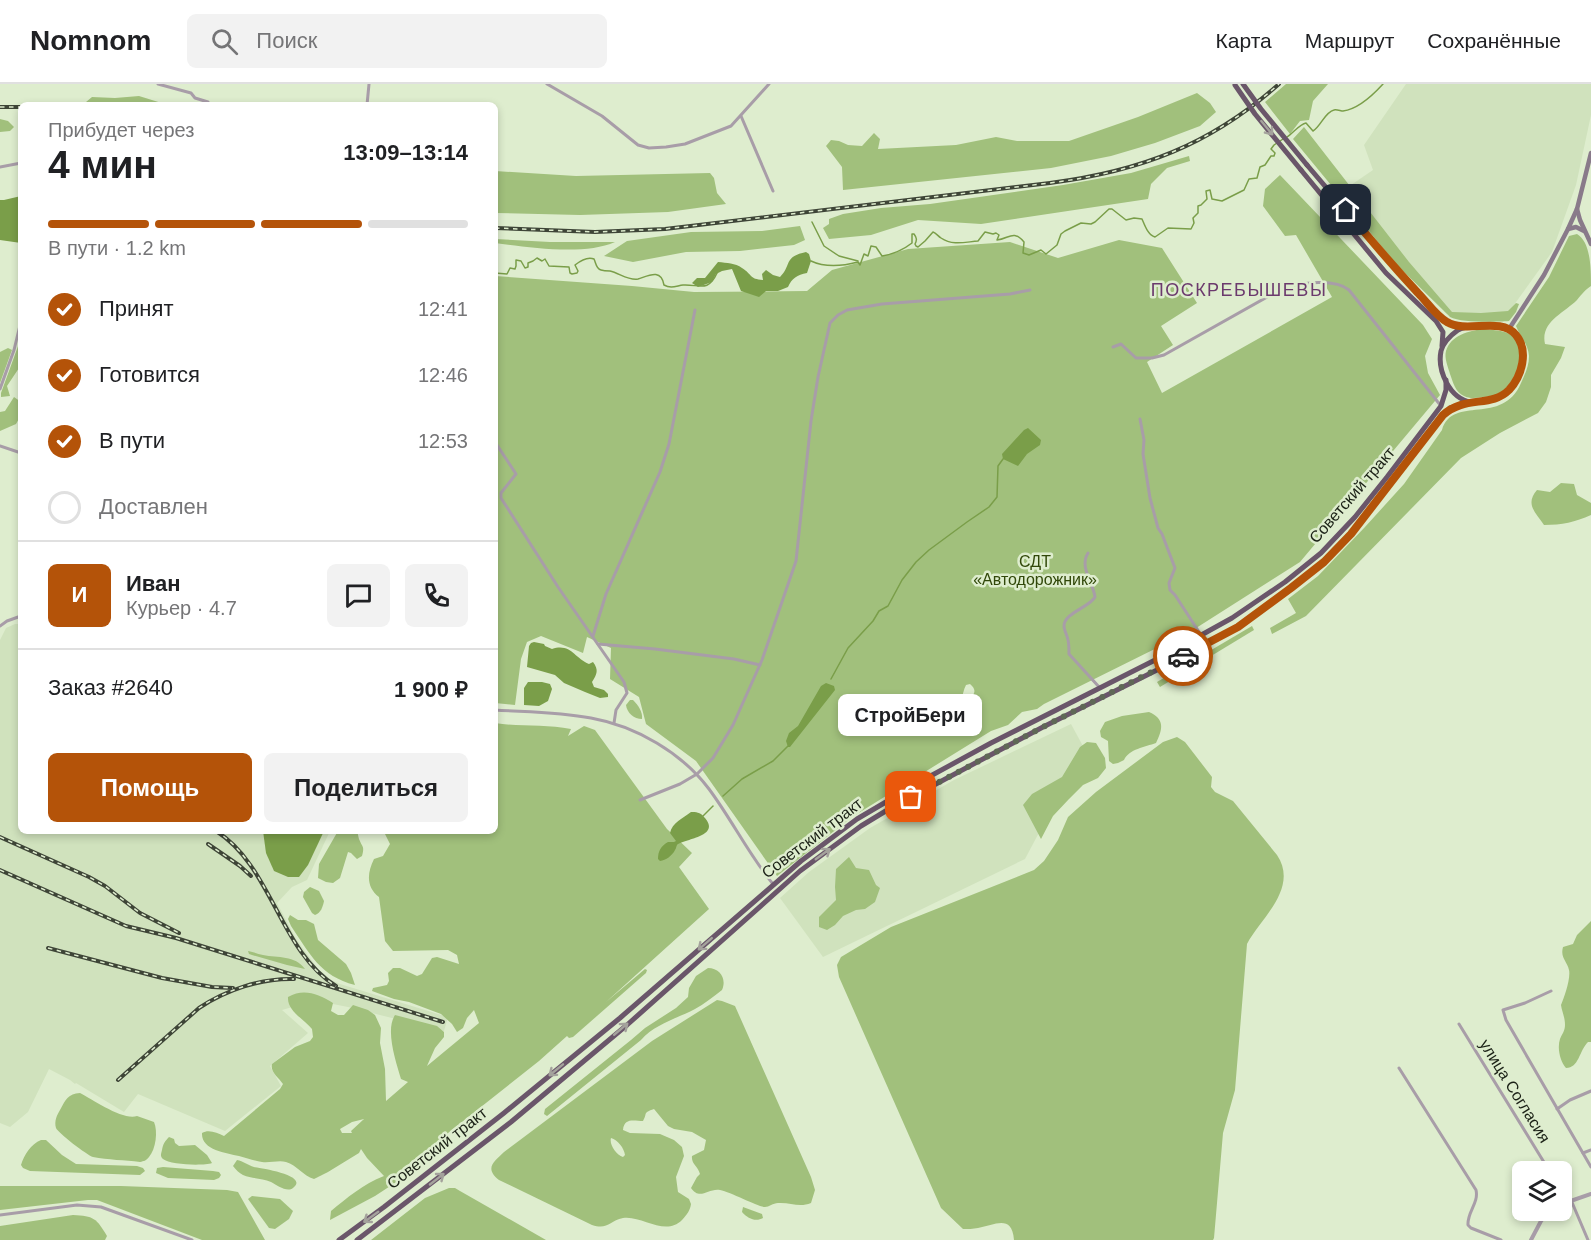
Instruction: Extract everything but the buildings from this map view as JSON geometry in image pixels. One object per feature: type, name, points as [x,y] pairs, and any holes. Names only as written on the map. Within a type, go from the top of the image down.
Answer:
[{"type":"highway","points":[[1234,85],[1255,114],[1386,273],[1436,321],[1443,332],[1442,367],[1454,394],[1471,402],[1493,399],[1509,390],[1520,372],[1523,355],[1519,338],[1509,329],[1495,326],[1465,327],[1442,319],[1393,266],[1307,165],[1243,84]]},
{"type":"highway","points":[[1442,348],[1449,338],[1465,327]]},
{"type":"highway","name":"Советский тракт","points":[[339,1240],[384,1207],[620,1018],[773,884],[870,810],[991,743],[1233,618],[1285,582],[1321,553],[1355,517],[1441,406],[1446,390],[1446,380]]},
{"type":"highway","name":"Советский тракт","points":[[357,1240],[511,1122],[627,1025],[814,860],[861,826],[1043,727],[1238,627],[1291,588],[1324,562],[1351,534],[1443,415],[1450,408],[1471,402]]},
{"type":"highway","points":[[773,884],[778,891]]},
{"type":"main road","points":[[1509,329],[1544,275],[1568,229],[1577,209],[1591,153]]},
{"type":"main road","points":[[1577,209],[1591,244]]},
{"type":"main road","points":[[1568,229],[1576,227],[1586,233]]},
{"type":"street","points":[[158,84],[191,93],[195,98],[208,102]]},
{"type":"street","points":[[367,102],[369,84]]},
{"type":"street","points":[[547,84],[602,116],[638,145],[649,148],[685,144],[731,126],[769,84]]},
{"type":"street","points":[[741,116],[773,191]]},
{"type":"street","points":[[0,167],[18,164]]},
{"type":"street","points":[[1113,347],[1121,344],[1136,358],[1164,355],[1285,287],[1335,283],[1349,290],[1441,406]]},
{"type":"street","points":[[640,800],[680,784],[697,774],[713,758],[733,725],[760,665],[796,561],[818,377],[829,326],[835,317],[847,310],[882,304],[1010,294],[1030,290]]},
{"type":"street","points":[[593,636],[606,594],[660,472],[669,444],[695,310]]},
{"type":"street","points":[[0,389],[18,333]]},
{"type":"street","points":[[1140,419],[1150,498],[1158,528],[1174,568],[1169,583],[1170,590],[1202,635]]},
{"type":"street","points":[[0,446],[18,452]]},
{"type":"street","points":[[498,447],[516,474],[501,493],[501,498],[624,682],[627,693],[616,711],[614,723]]},
{"type":"street","points":[[1088,553],[1084,564],[1095,597],[1093,601],[1066,620],[1064,626],[1069,642],[1069,654],[1100,688]]},
{"type":"street","points":[[0,626],[18,617]]},
{"type":"street","points":[[598,644],[734,659],[760,665]]},
{"type":"street","points":[[498,710],[569,714],[592,718],[614,723],[659,745],[697,774],[719,803],[758,866],[773,884]]},
{"type":"street","points":[[1551,991],[1503,1010],[1506,1020],[1591,1167]]},
{"type":"street","name":"улица Согласия","points":[[1459,1024],[1543,1161]]},
{"type":"street","points":[[1399,1068],[1476,1190],[1477,1200],[1467,1221],[1468,1225],[1501,1240]]},
{"type":"street","points":[[1557,1109],[1569,1100],[1591,1091]]},
{"type":"street","points":[[1583,1153],[1591,1150]]},
{"type":"street","points":[[1572,1200],[1591,1194]]},
{"type":"street","points":[[1572,1202],[1588,1240]]},
{"type":"street","points":[[0,1215],[77,1205],[100,1207],[192,1240]]},
{"type":"street","points":[[1531,1240],[1541,1221]]},
{"type":"shaded area","points":[[1406,84],[1591,84],[1591,115],[1576,185],[1552,252],[1506,316],[1452,315],[1379,233],[1351,185],[1373,170],[1364,145]]},
{"type":"shaded area","points":[[18,197],[18,243],[0,240],[0,200]]},
{"type":"shaded area","points":[[806,252],[811,261],[807,273],[795,277],[788,287],[778,291],[766,291],[759,297],[741,291],[732,269],[716,274],[712,282],[698,287],[692,283],[697,278],[705,278],[718,262],[737,265],[753,278],[763,280],[762,274],[766,270],[780,277],[794,256]]},
{"type":"shaded area","points":[[1028,428],[1041,440],[1040,445],[1027,454],[1018,466],[1003,459],[1002,454]]},
{"type":"shaded area","points":[[18,624],[18,834],[329,834],[307,880],[292,887],[277,903],[296,939],[318,969],[331,980],[448,1017],[444,1031],[328,1003],[296,1006],[282,1010],[308,1033],[270,1066],[281,1086],[225,1131],[138,1094],[124,1112],[49,1069],[28,1112],[10,1127],[0,1123],[0,640],[6,628]]},
{"type":"shaded area","points":[[534,642],[552,649],[564,648],[589,664],[593,662],[597,670],[592,682],[594,687],[604,690],[608,697],[600,698],[564,683],[555,675],[527,667],[529,646]]},
{"type":"shaded area","points":[[528,682],[550,684],[552,689],[548,701],[539,706],[524,705],[524,688]]},
{"type":"shaded area","points":[[826,683],[834,686],[835,690],[788,747],[786,741],[789,733],[798,726],[821,686]]},
{"type":"shaded area","points":[[1071,724],[1084,748],[1025,859],[823,957],[780,898],[809,872],[870,828],[954,780]]},
{"type":"shaded area","points":[[691,812],[702,815],[708,824],[708,829],[700,836],[677,845],[671,856],[660,861],[658,856],[662,847],[668,842],[676,841],[670,833],[673,826]]},
{"type":"shaded area","points":[[263,834],[323,834],[308,865],[299,877],[288,877],[274,871],[266,853]]},
{"type":"green space","points":[[1286,84],[1328,84],[1313,101],[1309,120],[1300,121],[1290,134],[1265,102]]},
{"type":"green space","points":[[1197,93],[1210,103],[1216,112],[1200,126],[1111,156],[1051,168],[843,190],[842,167],[826,146],[831,140],[862,146],[874,133],[880,139],[878,149],[956,145],[996,137],[1017,141],[1069,141]]},
{"type":"green space","points":[[139,96],[158,102],[86,102],[92,97]]},
{"type":"green space","points":[[0,119],[8,121],[14,127],[10,131],[0,132]]},
{"type":"green space","points":[[1304,127],[1409,262],[1452,312],[1508,311],[1516,303],[1519,304],[1509,321],[1470,321],[1450,317],[1397,265],[1293,139]]},
{"type":"green space","points":[[1189,156],[1190,161],[1167,168],[1151,184],[1148,199],[981,224],[918,220],[871,235],[829,239],[823,228],[829,224],[829,219],[843,214],[1063,185],[1131,173]]},
{"type":"green space","points":[[498,171],[576,176],[710,173],[714,178],[717,193],[726,204],[668,212],[580,215],[498,213]]},
{"type":"green space","name":"СДТ «Автодорожник»","points":[[1280,175],[1423,325],[1432,339],[1425,356],[1428,373],[1440,395],[1300,562],[1193,630],[1037,709],[1022,712],[1008,725],[991,731],[852,817],[777,876],[696,761],[646,724],[639,697],[610,679],[611,648],[587,637],[583,653],[541,636],[527,642],[521,659],[515,705],[498,703],[498,276],[694,292],[807,291],[832,270],[908,249],[1010,242],[1058,258],[1119,240],[1162,248],[1197,303],[1161,326],[1173,345],[1147,362],[1162,393],[1332,297],[1296,235],[1285,236],[1263,206],[1265,189]],"holes":[[[970,684],[974,691],[968,706],[972,717],[964,713],[958,717],[966,685]]]},
{"type":"green space","points":[[800,226],[805,240],[794,245],[740,251],[686,252],[633,262],[604,256],[627,241],[691,232],[762,231]]},
{"type":"green space","points":[[1577,234],[1582,238],[1588,250],[1591,286],[1554,319],[1546,330],[1545,344],[1565,347],[1551,375],[1551,387],[1546,402],[1538,413],[1500,433],[1461,458],[1306,616],[1272,634],[1270,628],[1296,613],[1288,599],[1318,576],[1404,484],[1448,419],[1467,411],[1491,408],[1513,396],[1525,373],[1529,356],[1516,326],[1549,277],[1569,236]]},
{"type":"green space","points":[[498,239],[615,242],[588,249],[572,250],[498,243]]},
{"type":"green space","points":[[1483,329],[1503,331],[1516,340],[1520,354],[1519,365],[1511,381],[1500,393],[1489,397],[1468,398],[1458,392],[1455,386],[1446,362],[1446,351],[1456,338]]},
{"type":"green space","points":[[18,346],[18,370],[7,386],[10,396],[1,397]]},
{"type":"green space","points":[[8,348],[12,350],[0,383],[0,352]]},
{"type":"green space","points":[[14,397],[18,400],[16,424],[0,431],[0,412],[5,411]]},
{"type":"green space","points":[[1561,483],[1574,484],[1577,495],[1591,503],[1591,515],[1568,523],[1544,525],[1533,508],[1533,495],[1537,490],[1550,492]]},
{"type":"green space","points":[[1252,626],[1254,630],[1160,687],[1157,682]]},
{"type":"green space","points":[[630,700],[638,706],[642,719],[629,713],[626,705]]},
{"type":"green space","points":[[1149,712],[1158,718],[1161,725],[1156,743],[1133,751],[1118,763],[1113,764],[1109,761],[1108,741],[1101,737],[1100,731],[1105,722],[1122,716]]},
{"type":"green space","points":[[498,723],[571,729],[568,736],[584,726],[595,730],[667,829],[692,853],[679,867],[709,909],[606,1002],[645,969],[646,973],[573,1037],[567,1036],[539,1061],[400,1171],[401,1179],[330,1220],[331,1211],[349,1196],[384,1176],[361,1149],[359,1153],[314,1179],[286,1162],[257,1161],[221,1152],[206,1143],[202,1133],[210,1131],[224,1136],[280,1089],[283,1084],[274,1072],[272,1064],[313,1037],[312,1029],[288,1002],[288,997],[294,994],[311,993],[322,997],[333,1003],[331,1011],[338,1015],[344,1015],[353,1005],[375,1015],[381,1028],[380,1043],[385,1069],[386,1101],[408,1082],[401,1079],[392,1046],[391,1029],[395,1015],[437,1026],[444,1032],[444,1037],[435,1048],[427,1066],[479,1023],[474,1010],[467,1018],[463,1028],[457,1032],[441,1014],[372,991],[373,988],[387,985],[388,973],[393,968],[400,968],[417,976],[422,974],[432,958],[437,957],[459,964],[457,955],[448,950],[393,951],[385,941],[379,897],[372,889],[369,875],[374,859],[383,856],[390,844],[385,834],[498,834]],"holes":[[[364,1119],[351,1131],[352,1133],[342,1133],[340,1129],[352,1122]]]},
{"type":"green space","points":[[1177,737],[1185,742],[1212,777],[1211,787],[1215,792],[1233,801],[1277,855],[1283,867],[1284,879],[1276,902],[1247,944],[1235,1090],[1223,1133],[1214,1238],[1213,1240],[1014,1240],[1010,1227],[1002,1223],[963,1229],[941,1208],[839,977],[837,965],[841,957],[891,927],[1034,870],[1044,861],[1058,840],[1068,817],[1096,792],[1163,742]]},
{"type":"green space","points":[[1087,742],[1096,743],[1105,758],[1106,768],[1098,778],[1083,785],[1053,816],[1041,839],[1023,805],[1032,794],[1062,777],[1080,747]]},
{"type":"green space","points":[[336,834],[358,834],[363,847],[362,856],[357,859],[348,852],[340,878],[333,883],[318,878],[319,864]]},
{"type":"green space","points":[[849,857],[856,868],[869,870],[876,885],[880,888],[875,902],[865,909],[843,916],[827,930],[819,927],[819,917],[836,900],[836,869]]},
{"type":"green space","points":[[310,887],[319,891],[324,901],[320,911],[315,915],[303,897],[304,892]]},
{"type":"green space","points":[[290,915],[298,920],[306,920],[314,924],[318,940],[346,964],[355,985],[333,976],[317,963],[291,926],[288,919]]},
{"type":"green space","points":[[1591,921],[1591,1042],[1585,1046],[1574,1065],[1566,1068],[1559,1046],[1565,1025],[1561,1005],[1569,974],[1562,951],[1563,947],[1573,944],[1577,935]]},
{"type":"green space","points":[[248,951],[291,959],[305,969],[252,955]]},
{"type":"green space","points":[[708,968],[719,972],[723,978],[722,990],[695,1009],[666,1022],[647,1034],[547,1116],[544,1114],[545,1109],[645,1028],[676,1008],[688,997],[689,988],[696,976]]},
{"type":"green space","points":[[717,1000],[735,1006],[811,1177],[815,1190],[811,1203],[802,1205],[778,1203],[765,1207],[720,1190],[701,1194],[694,1192],[691,1188],[700,1174],[692,1156],[704,1150],[706,1140],[692,1132],[668,1126],[654,1109],[647,1112],[643,1121],[633,1120],[625,1123],[623,1130],[630,1133],[660,1134],[674,1140],[682,1147],[684,1156],[676,1177],[678,1192],[689,1199],[691,1204],[687,1214],[675,1225],[661,1226],[638,1219],[623,1218],[602,1226],[592,1225],[494,1176],[492,1165],[504,1152],[652,1041]],"holes":[[[611,1138],[623,1150],[625,1155],[623,1157],[612,1146]]]},
{"type":"green space","points":[[80,1093],[124,1116],[137,1116],[154,1122],[156,1140],[151,1154],[145,1161],[93,1157],[56,1128],[57,1116],[64,1103],[68,1098]]},
{"type":"green space","points":[[169,1137],[174,1139],[179,1146],[195,1145],[207,1155],[212,1163],[172,1163],[163,1159],[161,1157],[162,1148]]},
{"type":"green space","points":[[46,1140],[76,1164],[137,1166],[145,1171],[140,1175],[30,1171],[23,1168],[21,1165],[26,1154],[34,1144]]},
{"type":"green space","points":[[237,1160],[289,1176],[295,1179],[296,1183],[288,1190],[268,1181],[243,1175],[233,1166]]},
{"type":"green space","points":[[157,1168],[213,1171],[221,1175],[214,1180],[168,1178],[156,1173]]},
{"type":"green space","points":[[0,1186],[121,1186],[238,1192],[265,1240],[202,1240],[97,1200],[0,1210]]},
{"type":"green space","points":[[449,1188],[455,1188],[546,1240],[371,1240],[425,1198]]},
{"type":"green space","points":[[252,1196],[280,1199],[293,1211],[289,1219],[275,1229],[269,1228],[248,1199]]},
{"type":"green space","points":[[743,1207],[762,1214],[763,1218],[755,1220],[749,1218],[742,1212]]},
{"type":"green space","points":[[73,1215],[94,1219],[107,1236],[105,1240],[0,1240],[0,1226]]},
{"type":"waterway","points":[[1287,137],[1306,123],[1313,131],[1331,111],[1343,111],[1355,107],[1383,84]]},
{"type":"waterway","points":[[811,261],[829,265],[858,262],[860,265],[864,254],[868,256],[871,246],[876,247],[882,256],[905,248],[912,243],[912,234],[916,237],[915,244],[918,247],[933,232],[955,243],[978,241],[985,232],[996,233],[999,235],[997,240],[1014,235],[1024,242],[1023,253],[1029,255],[1041,250],[1046,254],[1057,245],[1061,234],[1065,231],[1081,223],[1091,224],[1109,209],[1126,220],[1142,219],[1149,232],[1155,237],[1168,228],[1191,229],[1194,223],[1193,218],[1198,213],[1198,206],[1207,199],[1206,191],[1210,190],[1212,199],[1222,201],[1244,190],[1249,179],[1257,178],[1260,167],[1265,165],[1271,156],[1274,156],[1275,153],[1271,149],[1274,145],[1283,139]]},
{"type":"waterway","points":[[812,222],[824,246],[839,256],[858,261]]},
{"type":"waterway","points":[[498,273],[507,274],[510,268],[515,269],[516,260],[521,261],[525,268],[528,267],[528,263],[537,258],[542,261],[545,259],[549,266],[569,267],[572,274],[578,271],[575,265],[584,259],[591,258],[594,259],[597,267],[604,271],[635,279],[654,274],[660,276],[664,285],[671,287],[707,285],[717,273]]},
{"type":"waterway","points":[[831,679],[848,648],[873,621],[879,611],[888,606],[902,580],[916,562],[989,507],[997,497],[998,466],[1003,459]]},
{"type":"waterway","points":[[723,796],[742,779],[773,761],[788,746]]},
{"type":"waterway","points":[[703,816],[713,806]]},
{"type":"railway","points":[[498,228],[595,232],[665,229],[1083,178],[1114,171],[1173,152],[1227,124],[1279,84]]},
{"type":"railway","points":[[0,107],[18,107]]},
{"type":"railway","points":[[220,834],[235,846],[250,865],[302,952],[317,971],[336,986]]},
{"type":"railway","points":[[0,837],[89,877],[105,886],[140,913],[179,933]]},
{"type":"railway","points":[[208,844],[251,876]]},
{"type":"railway","points":[[0,870],[126,926],[176,938],[443,1022]]},
{"type":"railway","points":[[48,948],[162,978],[212,987],[233,988]]},
{"type":"railway","points":[[118,1080],[199,1008],[209,1002],[244,986],[294,979]]},
{"type":"way so far","points":[[911,797],[1183,656]]},
{"type":"place","name":"СтройБери","points":[[911,797]]},
{"type":"district","name":"ПОСКРЕБЫШЕВЫ","points":[[1239,290]]},
{"type":"route","points":[[1183,656],[1238,627],[1324,562],[1351,534],[1450,408],[1502,395],[1509,390],[1520,372],[1522,346],[1514,333],[1509,329],[1495,326],[1456,326],[1442,319],[1346,210]]}]
